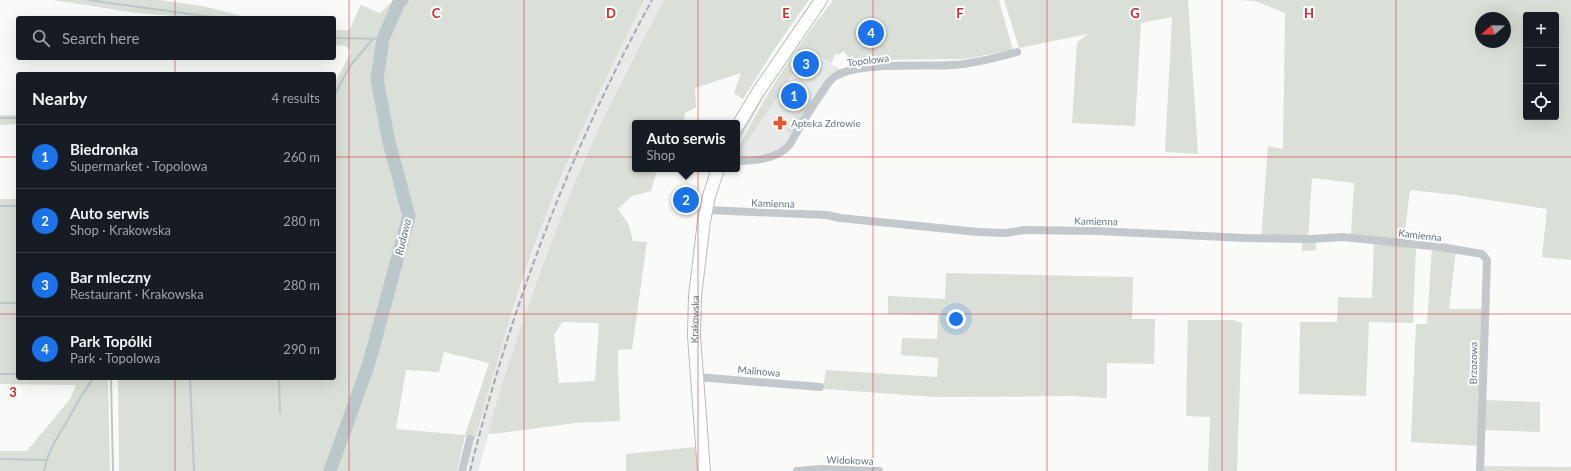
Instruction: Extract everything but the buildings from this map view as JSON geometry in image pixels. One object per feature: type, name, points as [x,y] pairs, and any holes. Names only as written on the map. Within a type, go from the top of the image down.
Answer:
[{"type":"main road","points":[[740,122],[758,92],[821,0]]},
{"type":"main road","name":"Krakowska","points":[[704,471],[694,336],[695,296],[706,210],[717,172]]},
{"type":"street","name":"Topolowa","points":[[740,161],[766,157],[786,149],[809,110],[830,81],[841,74],[876,67],[952,65],[983,61],[1017,52]]},
{"type":"street","name":"Kamienna","points":[[706,210],[827,215],[840,218],[978,232],[1006,232],[1024,230],[1089,231],[1246,238],[1310,239],[1343,237],[1441,247],[1482,254],[1485,256]]},
{"type":"street","name":"Brzozowa","points":[[1480,471],[1487,260],[1485,256]]},
{"type":"street","name":"Malinowa","points":[[697,377],[820,387]]},
{"type":"street","points":[[462,471],[470,439]]},
{"type":"street","name":"Widokowa","points":[[797,471],[879,471]]},
{"type":"shaded area","points":[[53,0],[159,0],[203,6],[241,16],[175,16],[137,13]]},
{"type":"shaded area","points":[[394,0],[644,0],[591,110],[554,194],[533,249],[515,303],[475,439],[465,436],[457,471],[119,471],[118,380],[336,380],[336,80],[351,52],[346,46],[336,45],[336,30],[349,30],[361,5],[380,13]],"holes":[[[444,352],[489,363],[465,435],[396,429],[406,370],[439,372]]]},
{"type":"shaded area","points":[[644,0],[664,0],[623,76],[587,153],[561,215],[512,353],[478,471],[467,471],[500,348],[543,223],[578,138],[610,67]]},
{"type":"shaded area","points":[[664,0],[809,0],[774,50],[743,99],[734,93],[741,73],[695,88],[696,107],[685,113],[684,120],[632,120],[632,172],[655,172],[656,174],[651,191],[632,196],[618,209],[629,225],[633,241],[647,242],[632,349],[618,350],[620,421],[575,423],[493,434],[488,433],[522,324],[565,205],[624,75]],"holes":[[[562,322],[599,323],[595,381],[559,383],[554,335]]]},
{"type":"shaded area","points":[[833,0],[999,0],[1013,50],[965,59],[878,60],[856,64],[843,51],[839,55],[836,53],[831,63],[810,50],[742,150],[749,157],[740,157],[740,145],[747,131],[769,92],[806,36]]},
{"type":"shaded area","points":[[1004,0],[1188,0],[1198,154],[1165,152],[1172,17],[1141,23],[1135,126],[1072,123],[1077,42],[1088,34],[1019,48]]},
{"type":"shaded area","points":[[1239,0],[1571,0],[1571,260],[1542,257],[1547,209],[1457,195],[1410,190],[1404,240],[1351,234],[1354,183],[1312,178],[1308,240],[1316,240],[1316,250],[1302,251],[1302,241],[1261,240],[1268,146],[1283,149],[1285,13],[1255,1]]},
{"type":"shaded area","points":[[827,3],[768,89],[740,140],[740,134],[756,106],[813,20]]},
{"type":"shaded area","points":[[805,47],[843,71],[829,78],[811,100],[787,144],[776,151],[747,158],[740,158],[740,145],[745,134]]},
{"type":"shaded area","points":[[808,98],[811,100],[793,135],[786,130]]},
{"type":"shaded area","points":[[0,115],[16,115],[16,124],[0,125]]},
{"type":"shaded area","points":[[0,199],[16,199],[16,380],[108,380],[110,471],[0,471],[0,451],[27,451],[70,399],[76,385],[0,384]]},
{"type":"shaded area","points":[[1374,242],[1416,247],[1413,323],[1369,322],[1366,396],[1299,394],[1300,322],[1337,322],[1338,297],[1372,298]]},
{"type":"shaded area","points":[[1432,248],[1456,251],[1449,309],[1482,309],[1480,446],[1411,442],[1416,324],[1427,324]]},
{"type":"shaded area","points":[[946,273],[1133,277],[1132,319],[1155,319],[1154,364],[1107,363],[1107,398],[1072,396],[937,397],[823,389],[826,370],[937,377],[938,358],[901,355],[902,338],[937,339],[938,315],[888,314],[888,296],[945,299]]},
{"type":"shaded area","points":[[1188,320],[1233,320],[1242,323],[1237,471],[1208,471],[1210,417],[1186,416]]},
{"type":"shaded area","points":[[1485,400],[1540,402],[1540,432],[1484,430]]},
{"type":"shaded area","points":[[696,447],[698,471],[626,471],[626,454]]},
{"type":"shaded area","points":[[1484,466],[1571,467],[1571,471],[1483,471]]},
{"type":"waterway","points":[[88,0],[204,16]]},
{"type":"waterway","name":"Rudawa","points":[[330,471],[369,363],[409,216],[389,142],[377,79],[383,39],[399,2],[402,0]]},
{"type":"waterway","points":[[336,38],[383,39]]},
{"type":"waterway","points":[[336,92],[350,66],[372,40]]},
{"type":"waterway","points":[[0,118],[16,118]]},
{"type":"waterway","points":[[0,206],[16,206]]},
{"type":"waterway","points":[[0,303],[16,303]]},
{"type":"waterway","points":[[0,374],[16,374]]},
{"type":"waterway","points":[[44,471],[47,458],[56,440],[82,394],[92,380]]},
{"type":"waterway","points":[[111,380],[113,471]]},
{"type":"waterway","points":[[190,380],[194,471]]},
{"type":"waterway","points":[[279,380],[280,413]]},
{"type":"waterway","points":[[0,459],[46,460]]},
{"type":"railway","points":[[470,471],[504,349],[546,230],[595,113],[652,0]]},
{"type":"place","name":"Park Topólki","points":[[871,33]]},
{"type":"place","name":"Bar mleczny","points":[[806,64]]},
{"type":"place","name":"Biedronka","points":[[794,96]]},
{"type":"place","name":"Apteka Zdrowie","points":[[780,123]]},
{"type":"place","name":"Auto serwis","points":[[686,200]]}]
